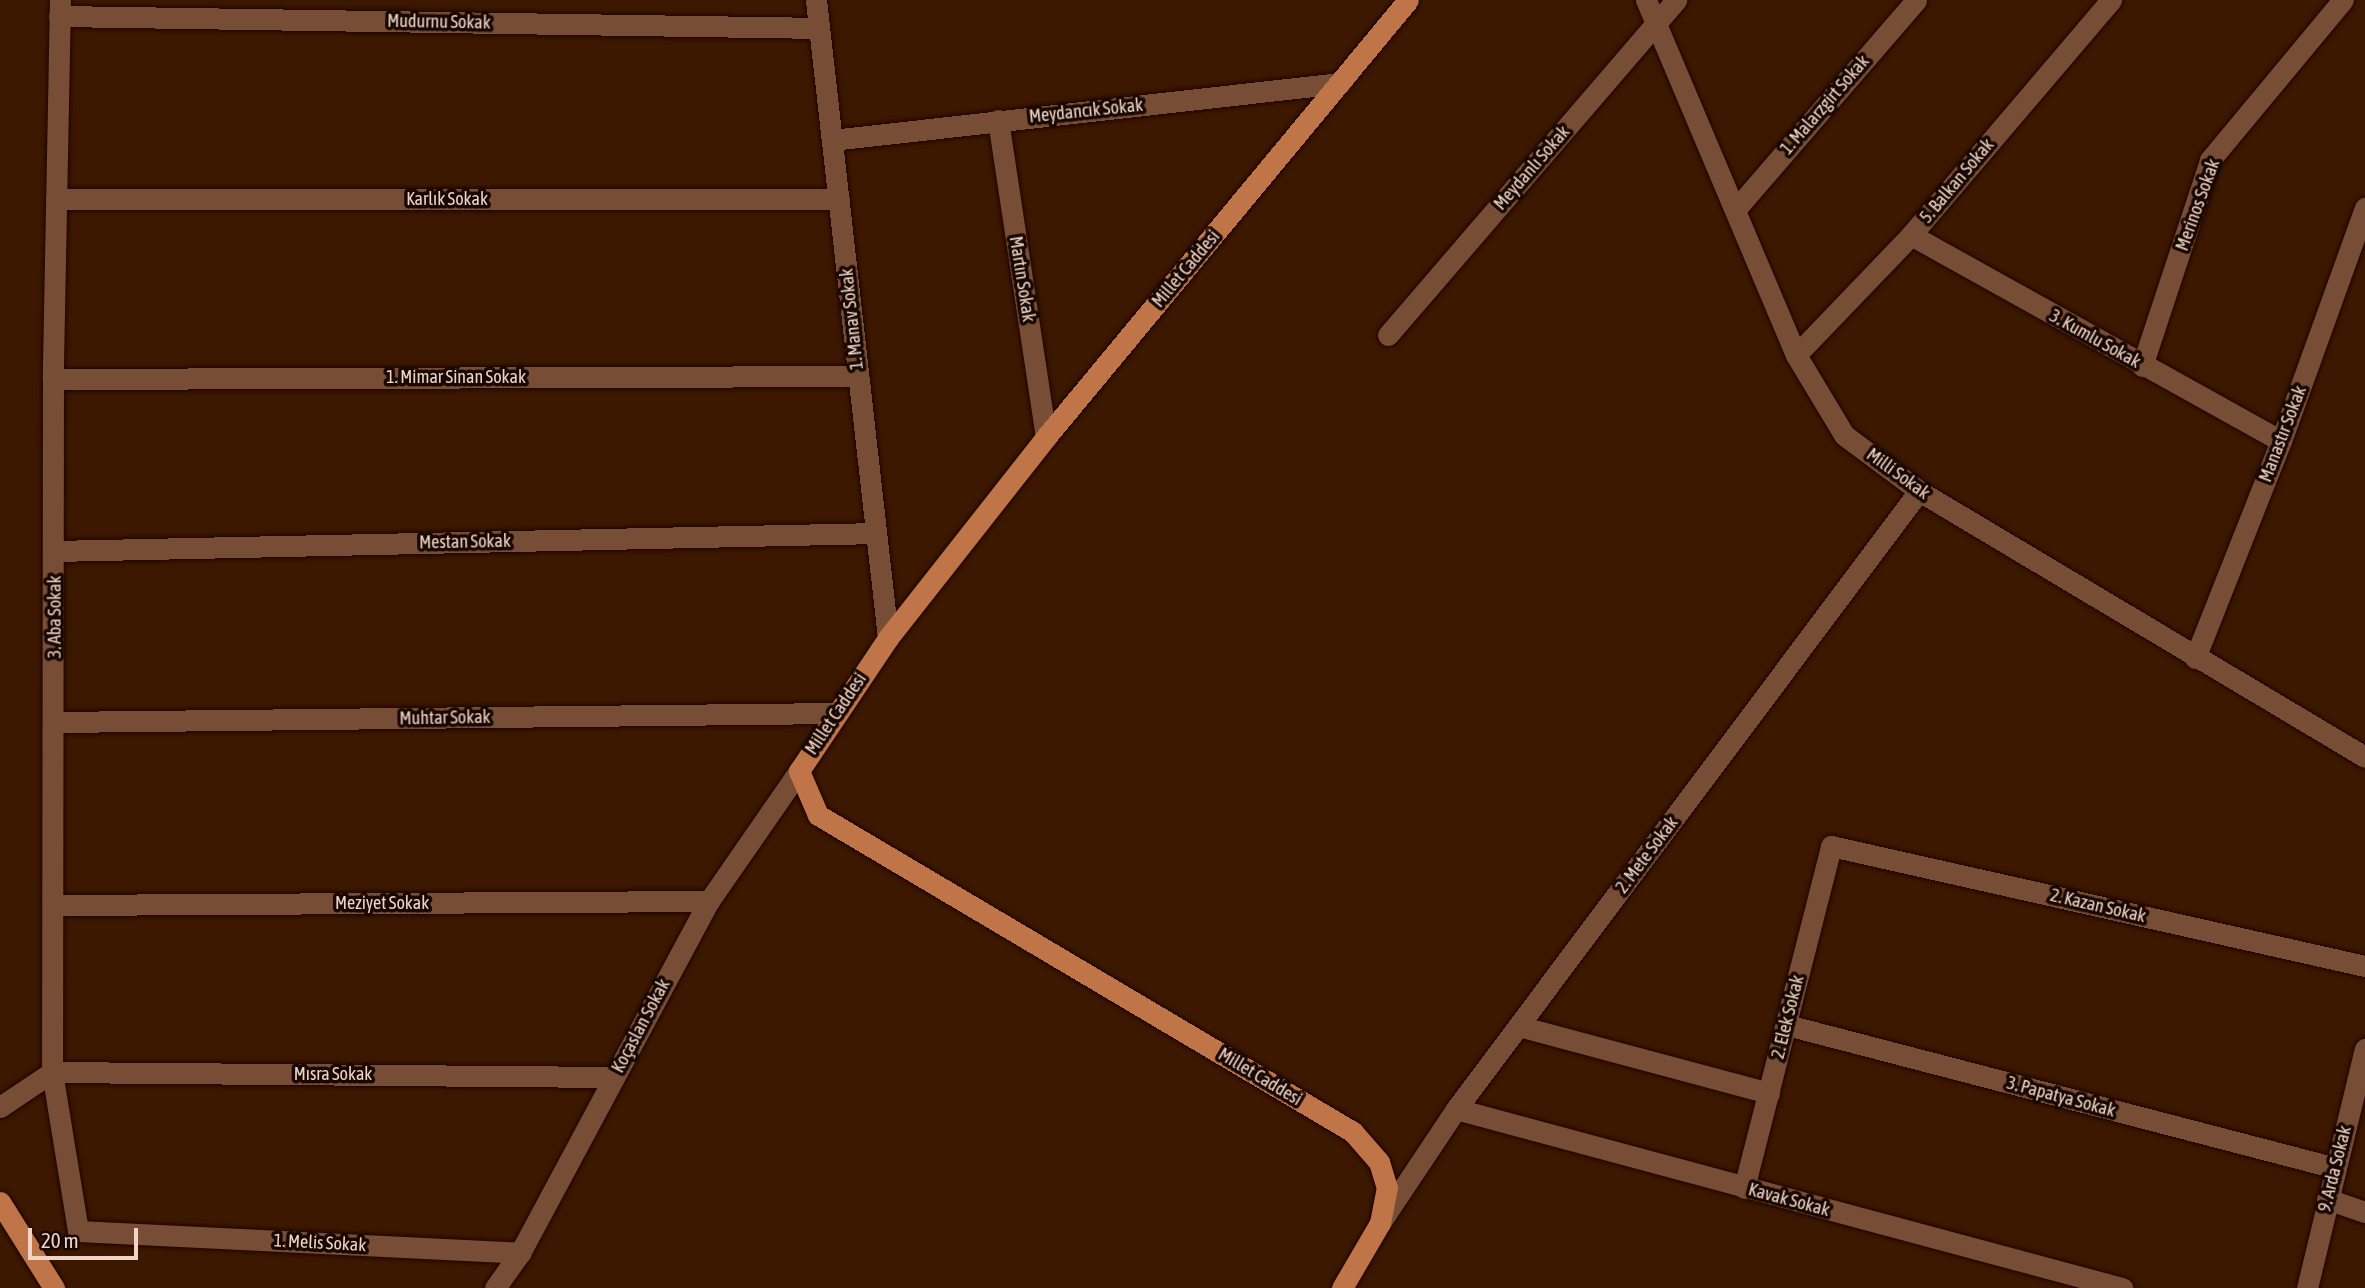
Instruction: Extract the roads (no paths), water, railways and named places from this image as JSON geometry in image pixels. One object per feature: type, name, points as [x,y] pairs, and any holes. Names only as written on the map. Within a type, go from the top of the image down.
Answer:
[{"type":"main road","name":"Millet Caddesi","points":[[1342,1288],[1380,1223],[1387,1188],[1379,1162],[1353,1132],[818,815],[799,771],[835,713],[888,638],[1045,437],[1408,0]]},
{"type":"main road","points":[[0,1202],[54,1288]]},
{"type":"street","name":"1. Manav Sokak","points":[[816,0],[888,638]]},
{"type":"street","name":"Milli Sokak","points":[[1646,0],[1796,355],[1844,435],[1919,491],[2195,658],[2363,747]]},
{"type":"street","name":"Meydanlı Sokak","points":[[1388,335],[1676,0]]},
{"type":"street","name":"1. Malarzgirt Sokak","points":[[1735,209],[1916,0]]},
{"type":"street","name":"5. Balkan Sokak","points":[[1796,355],[1911,235],[2111,0]]},
{"type":"street","name":"Merinos Sokak","points":[[2142,366],[2210,160],[2343,0]]},
{"type":"street","name":"Mudurnu Sokak","points":[[60,8],[819,28]]},
{"type":"street","name":"3. Aba Sokak","points":[[60,8],[53,379],[55,905],[52,1072],[78,1231]]},
{"type":"street","name":"Meydancık Sokak","points":[[832,140],[1340,83]]},
{"type":"street","name":"Martın Sokak","points":[[998,120],[1045,437]]},
{"type":"street","name":"Karlık Sokak","points":[[56,199],[839,200]]},
{"type":"street","name":"Manastır Sokak","points":[[2195,658],[2281,441],[2365,208]]},
{"type":"street","name":"3. Kumlu Sokak","points":[[1911,235],[2281,441]]},
{"type":"street","name":"1. Mimar Sinan Sokak","points":[[53,379],[858,376]]},
{"type":"street","name":"2. Mete Sokak","points":[[1380,1223],[1456,1109],[1919,491]]},
{"type":"street","name":"Mestan Sokak","points":[[54,551],[876,533]]},
{"type":"street","name":"Muhtar Sokak","points":[[55,722],[835,713]]},
{"type":"street","name":"Koçaslan Sokak","points":[[495,1288],[520,1253],[709,901],[799,771]]},
{"type":"street","name":"2. Kazan Sokak","points":[[1831,846],[2365,965]]},
{"type":"street","name":"2. Elek Sokak","points":[[1744,1188],[1831,846]]},
{"type":"street","name":"Meziyet Sokak","points":[[55,905],[709,901]]},
{"type":"street","name":"3. Papatya Sokak","points":[[1787,1025],[2336,1168]]},
{"type":"street","points":[[1519,1026],[1769,1093]]},
{"type":"street","name":"9. Arda Sokak","points":[[2306,1288],[2365,1049]]},
{"type":"street","points":[[0,1107],[52,1072]]},
{"type":"street","name":"Mısra Sokak","points":[[52,1072],[614,1077]]},
{"type":"street","name":"Kavak Sokak","points":[[1456,1109],[2122,1288]]},
{"type":"street","points":[[2327,1199],[2365,1212]]},
{"type":"street","name":"1. Melis Sokak","points":[[78,1231],[520,1253]]}]
